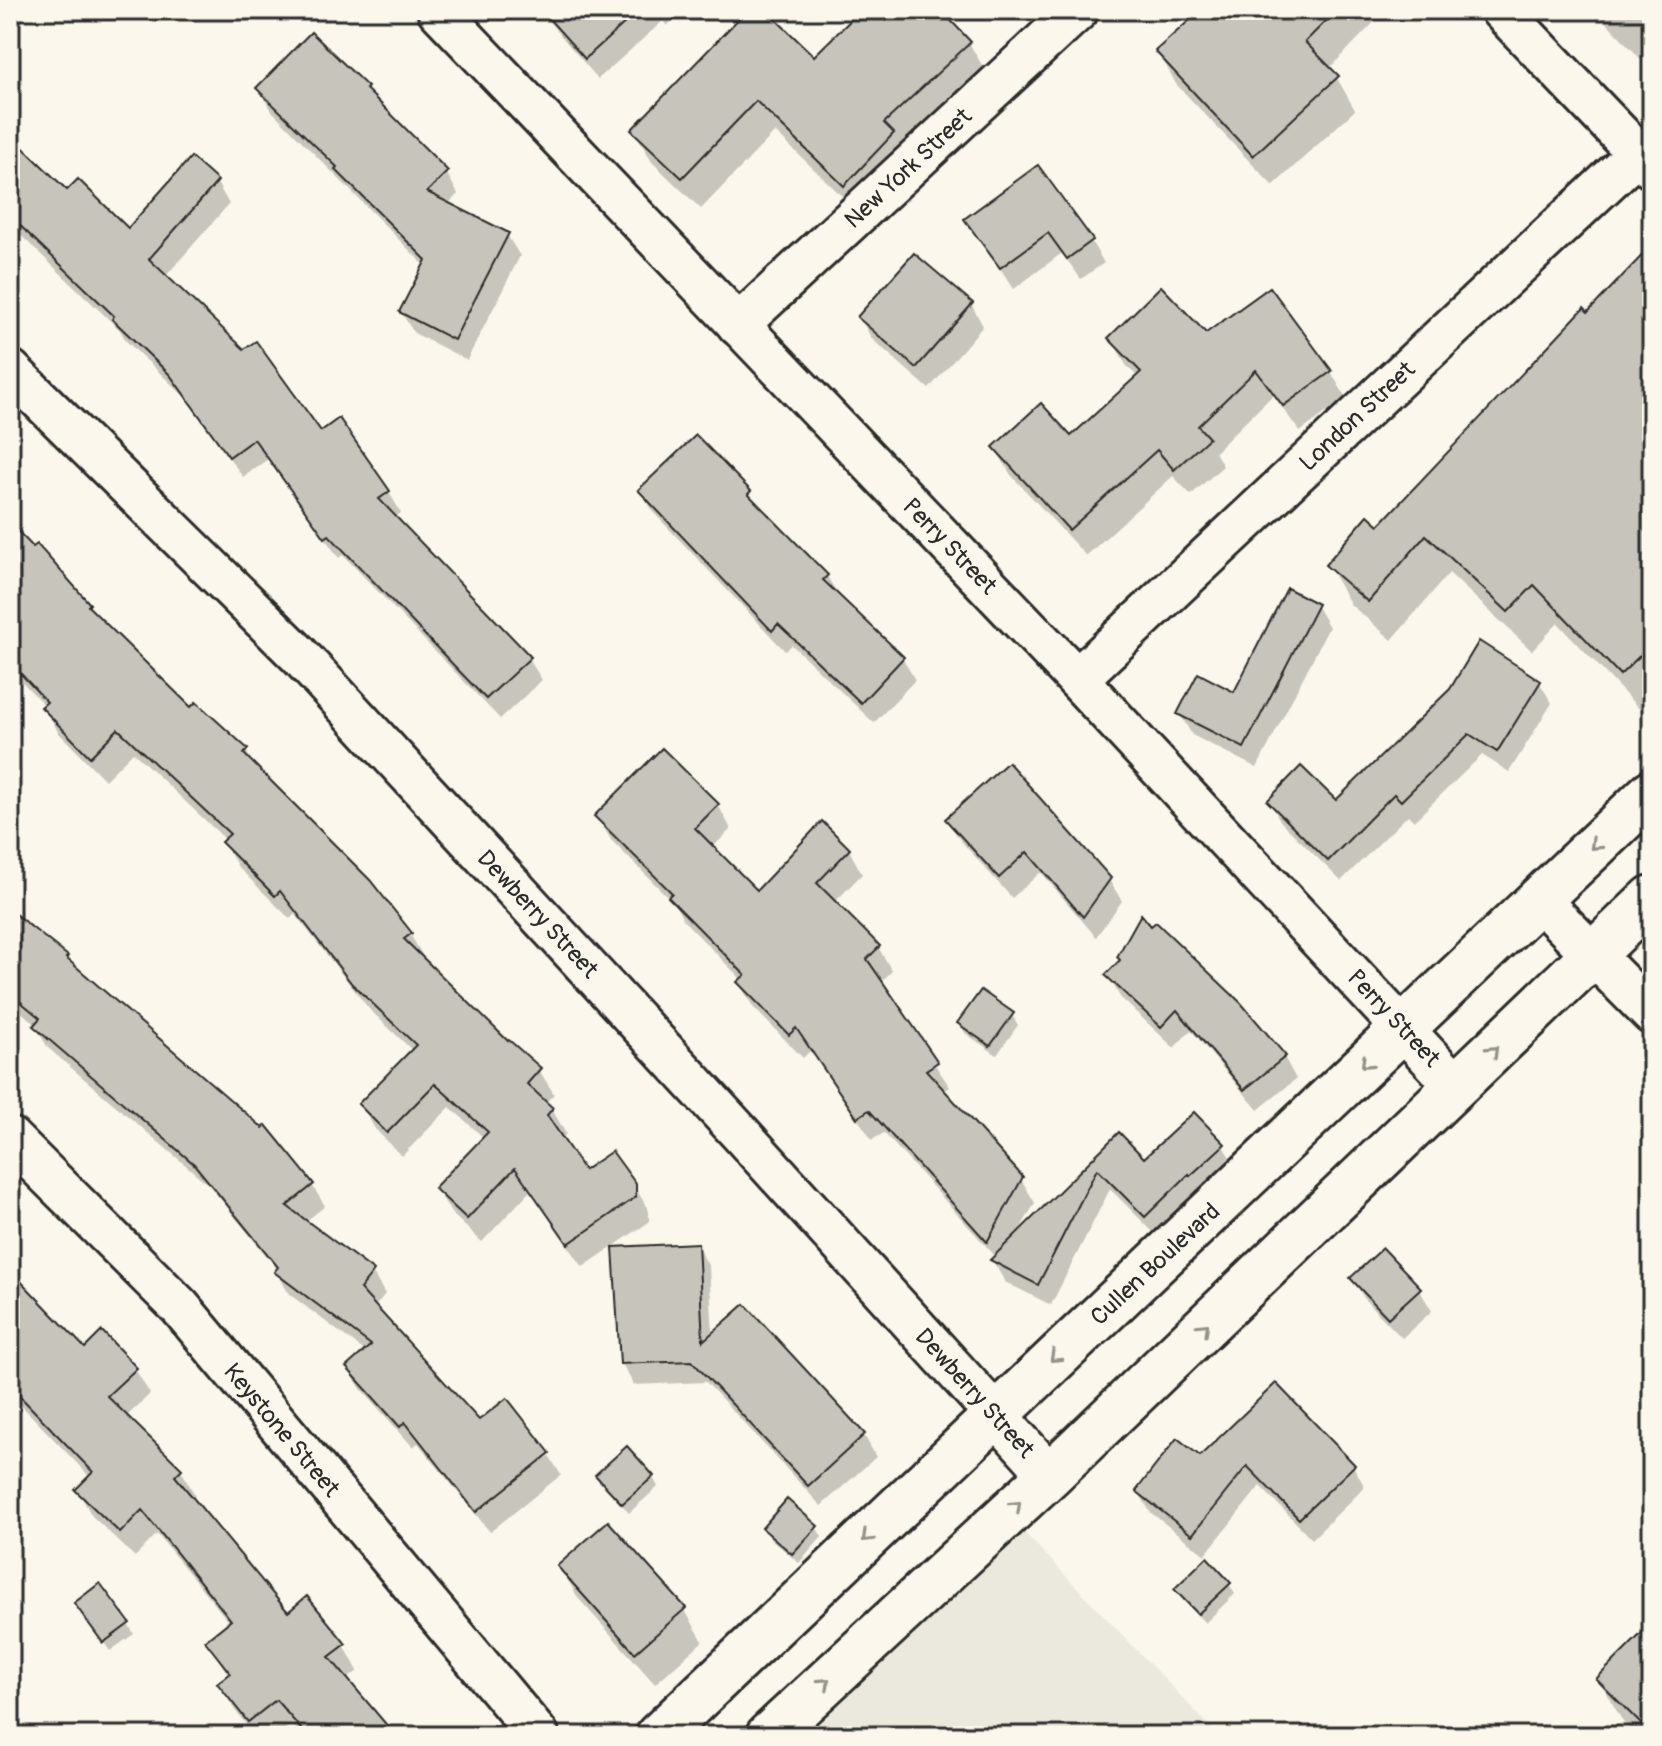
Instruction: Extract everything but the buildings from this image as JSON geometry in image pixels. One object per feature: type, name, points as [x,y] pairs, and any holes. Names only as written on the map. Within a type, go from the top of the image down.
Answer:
[{"type":"main road","name":"Cullen Boulevard","points":[[658,1736],[1652,792]]},
{"type":"main road","points":[[768,1736],[1050,1475],[1652,898]]},
{"type":"street","name":"Perry Street","points":[[438,10],[1077,679],[1457,1087]]},
{"type":"street","name":"New York Street","points":[[738,325],[1078,10]]},
{"type":"street","points":[[1501,10],[1645,161]]},
{"type":"street","name":"London Street","points":[[1077,679],[1645,161]]},
{"type":"street","name":"Dewberry Street","points":[[10,370],[298,654],[1050,1475]]},
{"type":"street","points":[[1538,899],[1652,1014]]},
{"type":"street","name":"Keystone Street","points":[[10,1138],[180,1307],[539,1736]]},
{"type":"shaded area","points":[[1020,1528],[1219,1736],[802,1736]]}]
